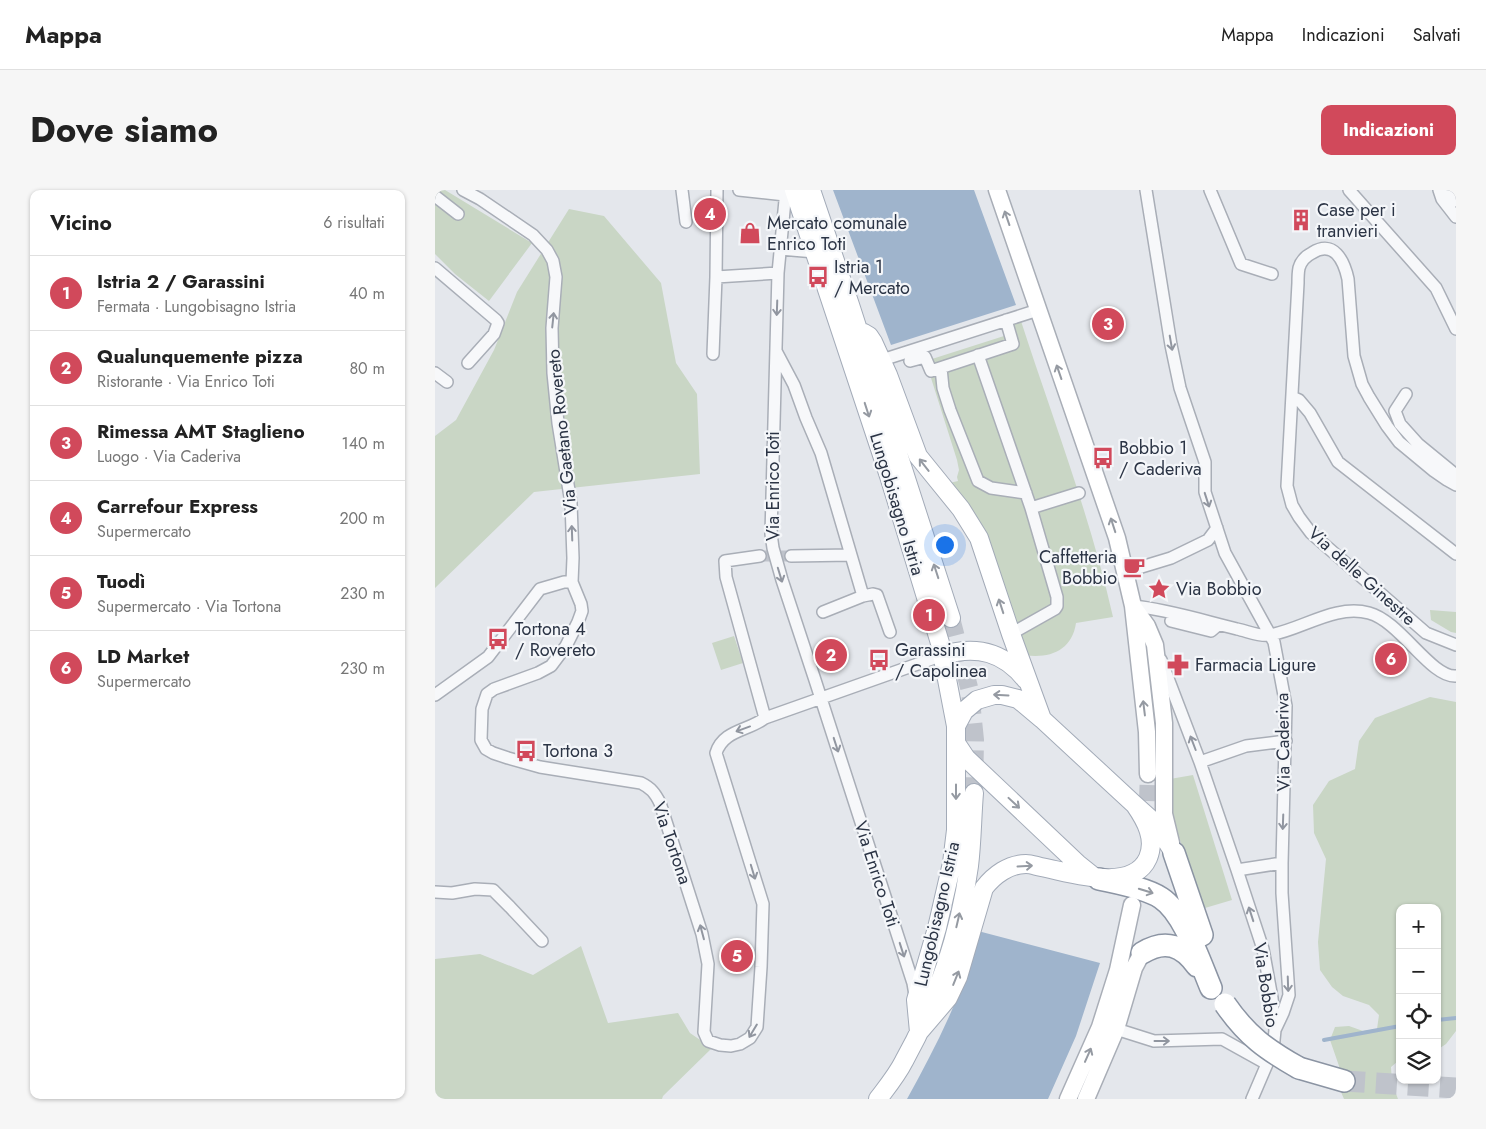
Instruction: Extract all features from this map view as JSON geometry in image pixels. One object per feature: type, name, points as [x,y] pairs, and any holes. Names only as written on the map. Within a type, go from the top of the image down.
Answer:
[{"type":"highway","points":[[1174,854],[1225,1004]]},
{"type":"highway","points":[[1097,878],[1152,893],[1162,898],[1171,906],[1181,919],[1211,988]]},
{"type":"highway","points":[[1142,953],[1156,946],[1177,947],[1189,955],[1211,988],[1255,1040],[1299,1068],[1344,1081]]},
{"type":"main road","points":[[811,190],[858,332],[869,336],[882,360],[918,456],[961,509],[979,538],[1011,634],[1042,718]]},
{"type":"main road","points":[[997,190],[1117,538],[1133,606],[1147,732],[1148,774]]},
{"type":"main road","name":"Lungobisagno Istria","points":[[788,192],[815,252],[889,476],[943,655],[956,735],[956,830],[952,863],[937,928],[916,1000],[919,1032]]},
{"type":"main road","name":"Lungobisagno Istria","points":[[858,332],[951,618]]},
{"type":"main road","points":[[1133,606],[1147,626],[1155,644],[1164,723],[1164,814],[1174,854]]},
{"type":"main road","points":[[943,655],[960,651],[982,651],[1003,660],[1013,667],[1029,685]]},
{"type":"main road","points":[[1097,878],[1078,864],[966,758],[956,735],[964,711],[970,704],[985,696],[993,695],[1010,696],[1018,699],[1042,718],[1156,824],[1174,854]]},
{"type":"main road","name":"Lungobisagno Istria","points":[[878,1099],[903,1063],[919,1032],[942,976],[962,901],[969,865],[974,793]]},
{"type":"main road","points":[[919,1032],[948,998],[958,977],[984,888],[991,879],[1006,868],[1026,864],[1097,878],[1115,879],[1129,876],[1144,865],[1150,852],[1151,839],[1148,828],[1135,805]]},
{"type":"main road","points":[[1068,1099],[1100,1027],[1118,970],[1132,906]]},
{"type":"main road","points":[[1086,1099],[1115,1029],[1134,968],[1142,953]]},
{"type":"street","name":"Via Gaetano Rovereto","points":[[463,190],[482,194],[533,235],[547,250],[555,268],[556,293],[552,328],[553,373],[558,423],[571,503],[572,582]]},
{"type":"street","points":[[682,190],[686,222]]},
{"type":"street","points":[[713,354],[717,190]]},
{"type":"street","points":[[739,190],[788,192]]},
{"type":"street","name":"Via Caderiva","points":[[1146,190],[1180,388],[1205,462],[1205,492],[1225,553],[1275,642],[1287,706],[1282,893],[1289,995],[1275,1030]]},
{"type":"street","points":[[1210,190],[1241,264],[1272,274]]},
{"type":"street","points":[[1349,190],[1436,288],[1456,329]]},
{"type":"street","points":[[1440,190],[1456,201]]},
{"type":"street","points":[[1440,190],[1442,199],[1456,217]]},
{"type":"street","name":"Via Enrico Toti","points":[[788,192],[778,273],[771,534],[773,548],[798,632],[913,983],[916,1000]]},
{"type":"street","points":[[435,196],[458,214]]},
{"type":"street","name":"Via delle Ginestre","points":[[1456,484],[1434,471],[1399,442],[1369,398],[1362,384],[1353,356],[1346,271],[1339,256],[1334,251],[1323,248],[1311,253],[1303,260],[1299,268],[1287,486],[1290,499],[1299,516],[1317,538],[1426,633],[1456,644]]},
{"type":"street","points":[[780,249],[815,252]]},
{"type":"street","points":[[435,268],[496,320],[498,324],[494,334],[469,363]]},
{"type":"street","points":[[716,278],[778,273]]},
{"type":"street","points":[[882,360],[1038,310]]},
{"type":"street","points":[[910,361],[925,357],[931,371],[1013,344],[1006,320]]},
{"type":"street","points":[[775,349],[794,386],[805,418],[821,454],[863,596]]},
{"type":"street","points":[[978,355],[1031,508],[1057,602],[1055,609],[1016,632]]},
{"type":"street","points":[[941,368],[943,388],[950,410],[978,481],[991,488],[1026,493]]},
{"type":"street","points":[[435,373],[447,382]]},
{"type":"street","points":[[1406,394],[1395,411],[1400,424],[1419,444],[1456,475]]},
{"type":"street","points":[[1292,397],[1299,400],[1310,412],[1338,462],[1456,554]]},
{"type":"street","points":[[1031,508],[1079,493]]},
{"type":"street","points":[[1125,572],[1171,558],[1208,540],[1217,528]]},
{"type":"street","points":[[791,556],[851,555]]},
{"type":"street","points":[[760,556],[725,561],[726,577],[765,718]]},
{"type":"street","points":[[435,695],[488,658],[540,589],[564,582],[572,582]]},
{"type":"street","name":"Via Tortona","points":[[572,582],[582,610],[566,646],[551,666],[538,674],[494,689],[487,694],[482,709],[481,740],[487,749],[508,758],[540,767],[641,783],[651,788],[655,793],[660,803],[703,934],[708,964],[704,1032],[708,1041],[720,1045],[731,1046],[740,1044],[749,1038],[757,1027],[763,904],[716,753],[718,745],[731,734],[757,724],[765,718],[943,655]]},
{"type":"street","points":[[823,612],[863,596],[877,595],[890,632]]},
{"type":"street","points":[[1133,606],[1141,606],[1265,636],[1271,635]]},
{"type":"street","name":"Via delle Ginestre","points":[[1271,635],[1345,611],[1358,610],[1379,617],[1401,633],[1427,661],[1449,676],[1456,676]]},
{"type":"street","points":[[1171,621],[1211,631],[1218,625]]},
{"type":"street","name":"Via Bobbio","points":[[1155,644],[1200,762],[1263,949],[1272,998],[1275,1030],[1273,1050],[1252,1099]]},
{"type":"street","points":[[1200,762],[1246,746],[1285,741]]},
{"type":"street","points":[[1237,870],[1282,863]]},
{"type":"street","points":[[435,892],[452,893],[475,889],[493,890],[511,906],[542,942]]},
{"type":"street","points":[[1115,1029],[1154,1041],[1222,1040],[1267,1064]]},
{"type":"green space","points":[[435,190],[445,190],[532,243],[489,301],[455,274],[435,254]]},
{"type":"green space","points":[[569,209],[604,216],[661,283],[676,363],[697,394],[700,474],[534,492],[435,588],[435,436],[456,420],[494,350],[517,292]]},
{"type":"green space","points":[[1020,318],[1082,504],[1113,617],[1076,623],[1074,633],[1064,646],[1058,651],[1042,656],[1024,655],[945,484],[958,481],[959,470],[931,378],[933,376],[932,359],[1004,336],[1000,322]]},
{"type":"green space","points":[[1430,610],[1456,612],[1456,633],[1431,620]]},
{"type":"green space","points":[[734,636],[743,663],[721,670],[712,643]]},
{"type":"green space","points":[[1430,697],[1456,702],[1456,1031],[1441,1047],[1441,904],[1396,904],[1396,1063],[1391,1067],[1392,1083],[1398,1099],[1344,1099],[1341,1092],[1339,1066],[1330,1040],[1335,1027],[1349,1026],[1363,1031],[1377,1029],[1379,1015],[1369,1005],[1343,996],[1332,987],[1320,970],[1318,942],[1326,859],[1314,833],[1313,805],[1329,781],[1355,769],[1359,741],[1375,718]]},
{"type":"green space","points":[[1193,775],[1232,900],[1205,908],[1177,832],[1171,809],[1170,779]]},
{"type":"green space","points":[[581,946],[608,1023],[678,1013],[690,1033],[712,1048],[662,1099],[435,1099],[435,959],[480,954],[533,975]]},
{"type":"water","points":[[833,190],[974,190],[1016,305],[891,345]]},
{"type":"water","points":[[978,931],[1100,963],[1076,1036],[1048,1099],[907,1099],[952,1011],[964,980]]},
{"type":"waterway","points":[[1441,1020],[1456,1018]]},
{"type":"waterway","points":[[1324,1040],[1396,1027]]},
{"type":"tunnel","points":[[760,556],[791,556]]},
{"type":"tunnel","points":[[951,618],[970,691],[975,740],[974,793]]},
{"type":"tunnel","points":[[1146,825],[1148,774]]},
{"type":"tunnel","points":[[1344,1081],[1456,1088]]},
{"type":"place","name":"Carrefour Express","points":[[710,214]]},
{"type":"place","name":"Case per i tranvieri","points":[[1301,220]]},
{"type":"place","name":"Mercato comunale Enrico Toti","points":[[750,233]]},
{"type":"place","name":"Istria 1 / Mercato","points":[[818,277]]},
{"type":"place","name":"Rimessa AMT Staglieno","points":[[1108,324]]},
{"type":"place","name":"Bobbio 1 / Caderiva","points":[[1103,458]]},
{"type":"place","name":"Caffetteria Bobbio","points":[[1134,567]]},
{"type":"place","name":"Via Bobbio","points":[[1159,589]]},
{"type":"place","name":"Istria 2 / Garassini","points":[[929,615]]},
{"type":"place","name":"Tortona 4 / Rovereto","points":[[498,639]]},
{"type":"place","name":"Qualunquemente pizza","points":[[831,655]]},
{"type":"place","name":"LD Market","points":[[1391,659]]},
{"type":"place","name":"Garassini / Capolinea","points":[[879,660]]},
{"type":"place","name":"Farmacia Ligure","points":[[1178,665]]},
{"type":"place","name":"Tortona 3","points":[[526,751]]},
{"type":"place","name":"Tuodì","points":[[737,956]]}]
